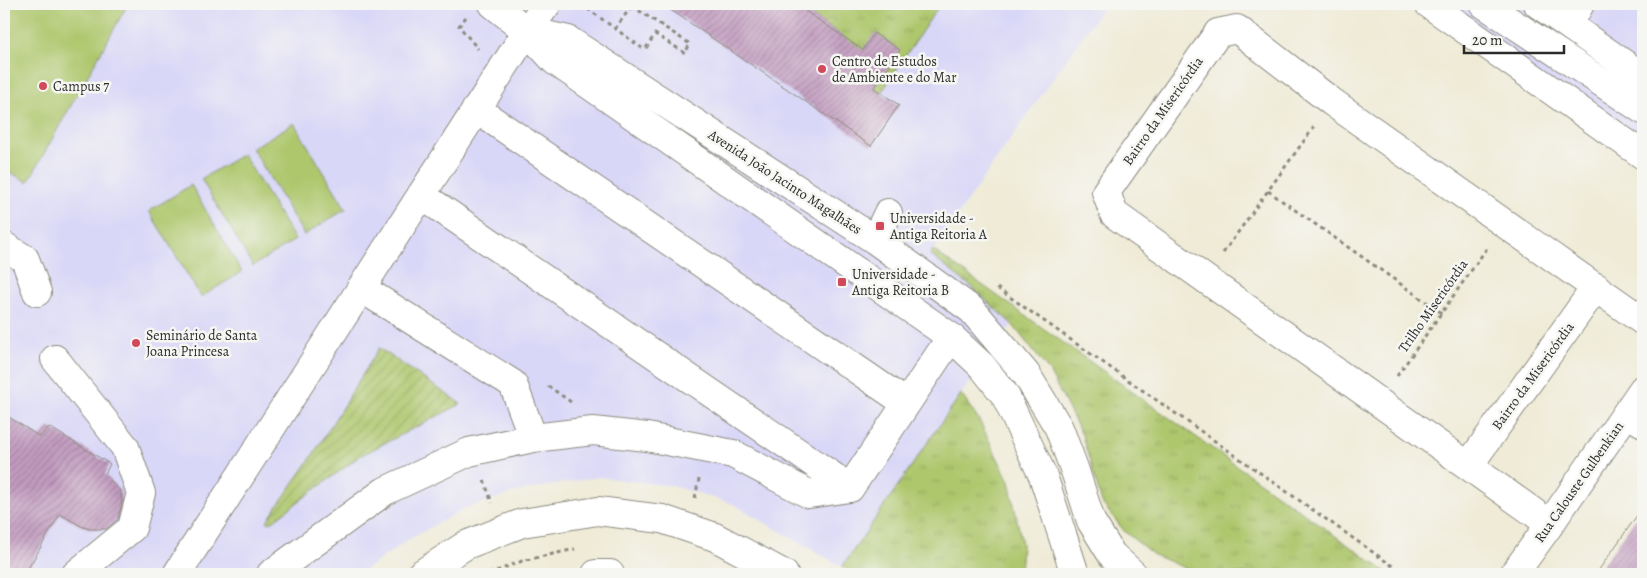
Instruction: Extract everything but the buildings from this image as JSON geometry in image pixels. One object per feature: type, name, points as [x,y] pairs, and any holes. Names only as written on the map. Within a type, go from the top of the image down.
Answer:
[{"type":"street","name":"Avenida João Jacinto Magalhães","points":[[493,4],[527,31],[555,61],[951,337],[982,366],[1005,395],[1043,476],[1075,574]]},
{"type":"street","points":[[177,574],[476,109],[546,4]]},
{"type":"street","points":[[1429,4],[1643,155]]},
{"type":"street","points":[[1484,4],[1643,110]]},
{"type":"street","points":[[1538,4],[1574,14],[1643,77]]},
{"type":"street","name":"Bairro da Misericórdia","points":[[1550,524],[1114,214],[1106,192],[1218,33],[1237,29],[1332,102],[1643,321]]},
{"type":"street","name":"Avenida João Jacinto Magalhães","points":[[527,31],[568,40],[875,240],[972,310],[1026,374],[1058,428],[1075,471],[1091,522],[1112,555],[1133,574]]},
{"type":"street","points":[[476,109],[906,403]]},
{"type":"street","points":[[421,195],[850,488]]},
{"type":"street","points":[[875,240],[888,213]]},
{"type":"street","points":[[4,246],[25,259],[37,292]]},
{"type":"street","name":"Bairro da Misericórdia","points":[[1469,465],[1596,287]]},
{"type":"street","points":[[361,288],[513,384],[532,438]]},
{"type":"street","points":[[271,574],[385,491],[469,452],[532,438],[593,431],[647,437],[733,454],[809,494],[850,488],[951,337]]},
{"type":"street","points":[[55,359],[125,448],[141,493],[132,528],[76,574]]},
{"type":"street","name":"Rua Calouste Gulbenkian","points":[[1514,574],[1550,524],[1635,418],[1643,389]]},
{"type":"street","points":[[421,574],[466,544],[522,523],[598,510],[662,519],[715,537],[784,574]]},
{"type":"street","points":[[596,574],[610,574]]},
{"type":"path","points":[[616,29],[633,5],[690,44],[685,53],[655,34],[644,50]]},
{"type":"path","points":[[459,26],[481,53]]},
{"type":"path","points":[[1206,278],[1332,102]]},
{"type":"path","points":[[1268,191],[1442,313]]},
{"type":"path","name":"Trilho Misericórdia","points":[[1379,402],[1504,223]]},
{"type":"path","points":[[481,473],[494,509]]},
{"type":"path","points":[[694,502],[700,474]]},
{"type":"shaded area","points":[[4,4],[1105,4],[933,250],[1389,574],[1199,574],[1154,555],[1125,532],[1102,503],[1082,435],[1049,371],[1012,324],[961,394],[842,567],[733,504],[674,486],[598,477],[520,491],[463,509],[408,540],[359,574],[4,574]]},
{"type":"shaded area","points":[[1412,4],[1643,4],[1643,159]]},
{"type":"green space","name":"Campus 7","points":[[4,4],[128,4],[28,182],[4,169]]},
{"type":"green space","points":[[795,4],[940,4],[881,93],[874,88],[899,50],[875,33],[863,50]]},
{"type":"green space","points":[[294,123],[346,209],[304,235],[252,148]]},
{"type":"green space","points":[[243,154],[295,240],[253,266],[201,179]]},
{"type":"green space","points":[[191,185],[242,272],[201,297],[149,211]]},
{"type":"green space","points":[[933,250],[1389,574],[1199,574],[1154,555],[1125,532],[1102,503],[1082,435],[1049,371],[1012,324],[968,284],[930,255]]},
{"type":"green space","points":[[379,348],[461,404],[360,456],[270,523],[267,521],[311,458]]},
{"type":"green space","points":[[961,394],[980,422],[1009,481],[1022,544],[1020,574],[855,574],[842,567]]},
{"type":"place","name":"Centro de Estudos de Ambiente e do Mar","points":[[822,69]]},
{"type":"place","name":"Campus 7","points":[[43,86]]},
{"type":"place","name":"Universidade - Antiga Reitoria A","points":[[880,226]]},
{"type":"place","name":"Universidade - Antiga Reitoria B","points":[[842,282]]},
{"type":"place","name":"Seminário de Santa Joana Princesa","points":[[136,343]]}]
